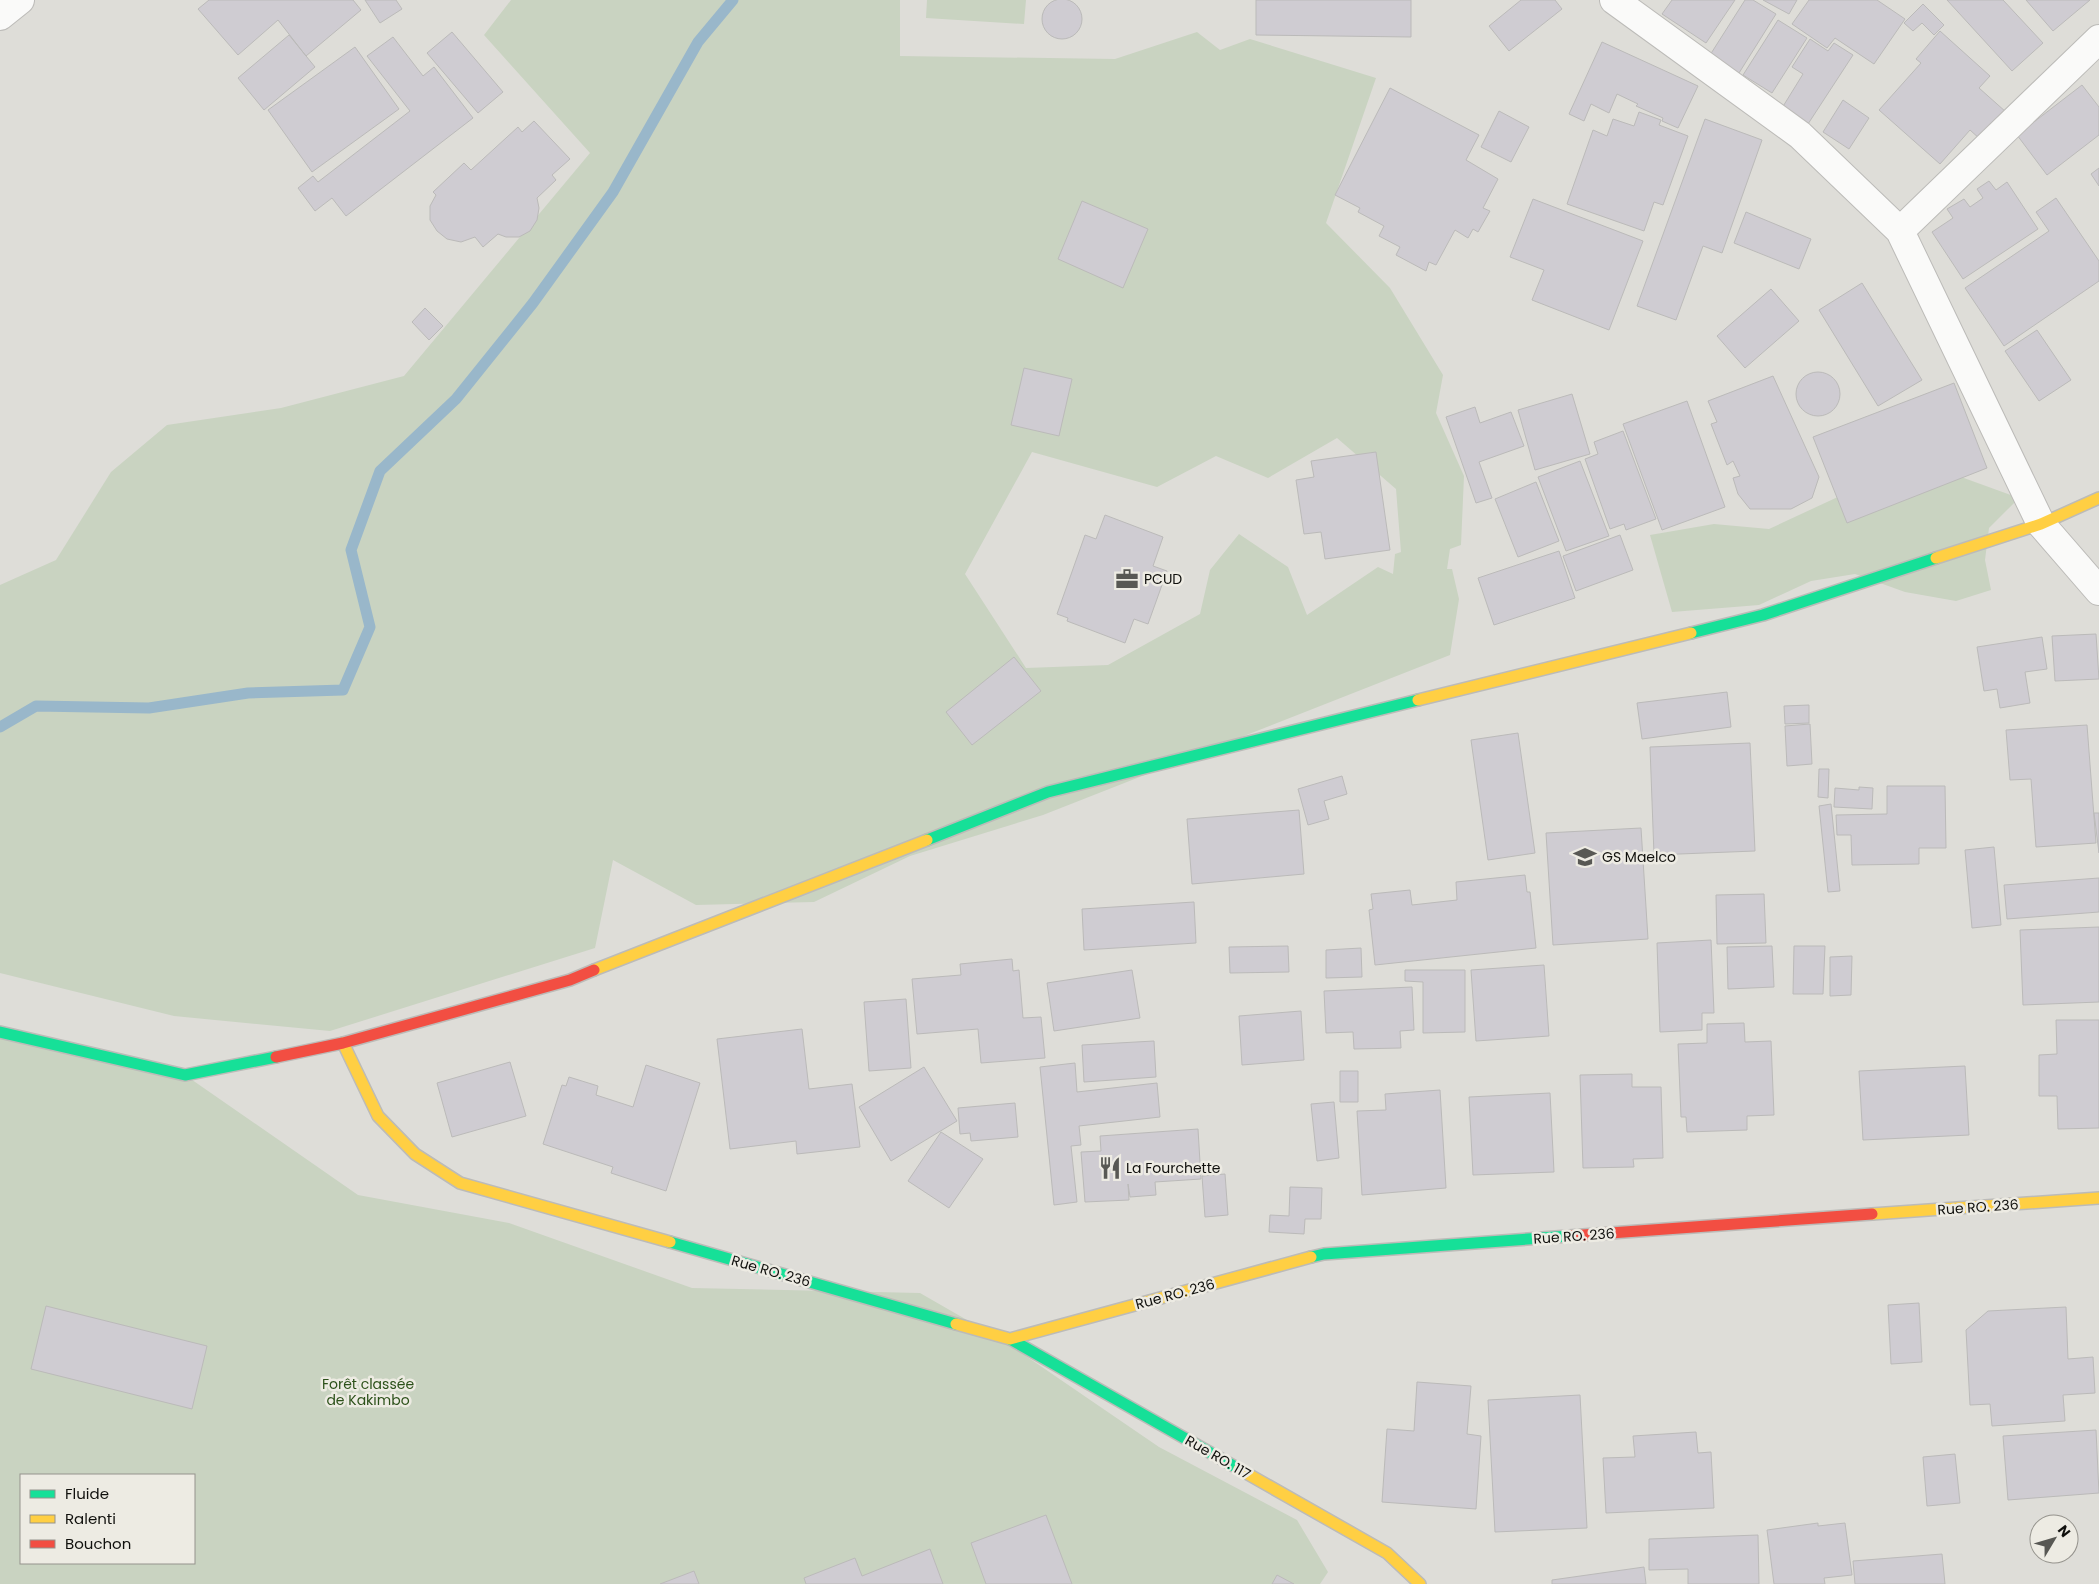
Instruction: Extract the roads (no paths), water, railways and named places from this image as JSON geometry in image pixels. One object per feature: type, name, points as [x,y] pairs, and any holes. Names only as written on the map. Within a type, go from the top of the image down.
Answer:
[{"type":"street","points":[[0,16],[20,0]]},
{"type":"street","points":[[1614,0],[1800,135],[1900,231],[2041,524],[2099,590]]},
{"type":"street","points":[[1900,231],[2099,39]]},
{"type":"street","points":[[0,1032],[186,1075],[343,1043],[570,980],[1048,792],[1763,615],[2041,524],[2099,498]]},
{"type":"street","name":"Rue RO. 236","points":[[343,1043],[378,1116],[415,1154],[460,1183],[1010,1339],[1324,1254],[2099,1198]]},
{"type":"street","name":"Rue RO. 117","points":[[1010,1339],[1387,1553],[1420,1584]]},
{"type":"waterway","points":[[0,727],[36,706],[149,708],[248,693],[343,690],[370,627],[351,550],[380,471],[456,399],[533,303],[613,192],[698,42],[733,0]]},
{"type":"place","name":"PCUD","points":[[1127,579]]},
{"type":"place","name":"GS Maelco","points":[[1585,857]]},
{"type":"place","name":"La Fourchette","points":[[1110,1168]]},
{"type":"park label","name":"Forêt classée de Kakimbo","points":[[368,1392]]}]
